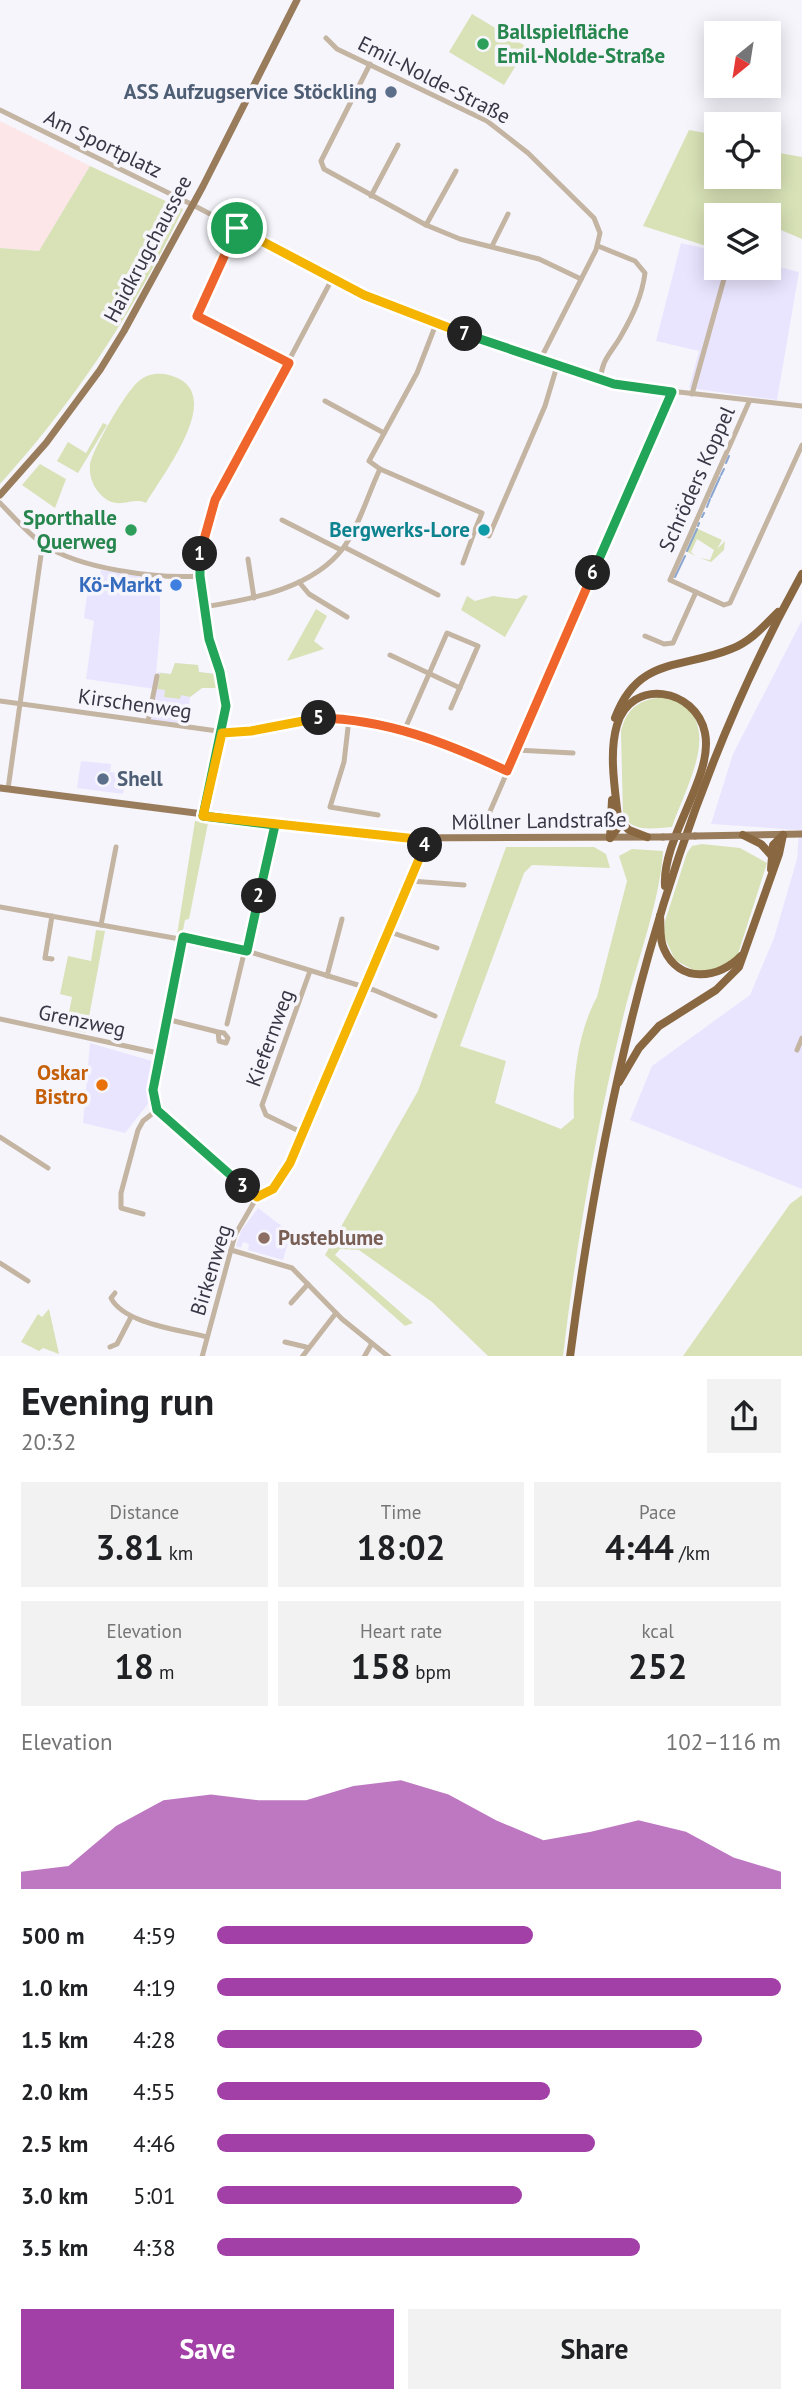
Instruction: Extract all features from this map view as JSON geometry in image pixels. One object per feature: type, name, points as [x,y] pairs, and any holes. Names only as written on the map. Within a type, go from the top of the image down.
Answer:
[{"type":"highway","points":[[570,1356],[590,1215],[614,1091],[665,892],[723,736],[802,574]]},
{"type":"highway","points":[[610,838],[611,738],[615,716],[628,692],[661,666],[734,648],[753,636],[785,605]]},
{"type":"highway","points":[[610,838],[617,830],[618,820],[615,741],[619,719],[632,702],[645,695],[659,692],[680,698],[699,718],[706,748],[669,856],[665,892]]},
{"type":"highway","points":[[618,820],[629,830],[647,837]]},
{"type":"highway","points":[[743,835],[761,844],[771,855]]},
{"type":"highway","points":[[770,876],[774,842],[783,835]]},
{"type":"highway","points":[[614,1091],[653,1031],[668,1017],[726,983],[739,967],[783,835]]},
{"type":"highway","points":[[660,909],[663,946],[681,969],[701,975],[716,974],[729,968],[746,951]]},
{"type":"main road","name":"Haidkrugchaussee","points":[[0,495],[46,443],[100,370],[193,205],[297,0]]},
{"type":"main road","name":"Möllner Landstraße","points":[[4,789],[275,825],[426,840],[743,835]]},
{"type":"main road","points":[[743,835],[802,834]]},
{"type":"street","name":"Emil-Nolde-Straße","points":[[326,38],[337,48],[486,121],[509,136],[589,211],[598,224],[598,246]]},
{"type":"street","points":[[370,64],[321,160],[324,169],[426,225],[539,259],[581,279]]},
{"type":"street","name":"Am Sportplatz","points":[[0,110],[193,205],[332,279],[436,324],[601,381],[635,388],[802,406]]},
{"type":"street","points":[[371,196],[398,145]]},
{"type":"street","points":[[426,225],[456,171]]},
{"type":"street","points":[[492,246],[508,214]]},
{"type":"street","points":[[237,228],[197,316],[289,363]]},
{"type":"street","points":[[540,360],[598,246],[635,261],[645,273],[642,293],[633,314],[602,364],[601,381]]},
{"type":"street","points":[[203,816],[222,733],[226,694],[209,639],[204,607],[200,576],[202,540],[215,500],[332,279]]},
{"type":"street","points":[[692,394],[724,280]]},
{"type":"street","points":[[436,324],[417,373],[369,461],[380,469],[497,519]]},
{"type":"street","points":[[475,530],[489,536],[545,406],[557,366]]},
{"type":"street","points":[[485,823],[672,392]]},
{"type":"street","points":[[325,401],[384,433]]},
{"type":"street","name":"Schröders Koppel","points":[[749,402],[670,580],[724,605],[730,603],[802,445]]},
{"type":"street","points":[[204,607],[254,598],[299,582],[330,562],[342,548],[380,469]]},
{"type":"street","points":[[0,503],[45,546],[106,568],[131,573],[200,576]]},
{"type":"street","points":[[463,563],[482,513]]},
{"type":"street","points":[[282,520],[438,594]]},
{"type":"street","points":[[4,789],[21,704],[41,555],[45,546]]},
{"type":"street","points":[[248,559],[254,598]]},
{"type":"street","points":[[299,582],[309,594],[347,617]]},
{"type":"street","points":[[645,636],[664,644],[673,643],[696,592]]},
{"type":"street","points":[[404,730],[447,633],[478,646],[451,708]]},
{"type":"street","points":[[390,655],[460,688]]},
{"type":"street","points":[[148,721],[157,676]]},
{"type":"street","name":"Kirschenweg","points":[[0,701],[222,733],[251,731],[315,718],[349,719],[404,730],[442,742],[507,771]]},
{"type":"street","points":[[349,719],[344,762],[330,807],[378,815]]},
{"type":"street","points":[[516,750],[573,753]]},
{"type":"street","points":[[227,1024],[247,951],[275,825]]},
{"type":"street","name":"Birkenweg","points":[[202,1356],[239,1226],[257,1197],[273,1189],[290,1163],[390,932],[426,840]]},
{"type":"street","points":[[101,925],[116,847]]},
{"type":"street","points":[[411,881],[464,885]]},
{"type":"street","points":[[0,907],[183,937],[247,951],[366,988],[435,1016]]},
{"type":"street","points":[[52,916],[45,958],[52,959]]},
{"type":"street","points":[[327,976],[342,919]]},
{"type":"street","points":[[390,932],[437,948]]},
{"type":"street","points":[[183,937],[158,1054],[153,1090],[157,1110],[257,1197]]},
{"type":"street","name":"Kiefernweg","points":[[303,1133],[266,1115],[262,1105],[310,971]]},
{"type":"street","name":"Grenzweg","points":[[0,1019],[158,1054]]},
{"type":"street","points":[[166,1019],[218,1032]]},
{"type":"street","points":[[797,1050],[802,1038]]},
{"type":"street","points":[[143,1214],[121,1208],[121,1193],[138,1130],[143,1121],[157,1110]]},
{"type":"street","points":[[0,1137],[48,1168]]},
{"type":"street","points":[[231,1250],[286,1265],[367,1337],[371,1345],[381,1348],[389,1356]]},
{"type":"street","points":[[0,1263],[28,1281]]},
{"type":"street","points":[[291,1303],[308,1284]]},
{"type":"street","points":[[115,1293],[111,1298],[115,1305],[131,1317],[207,1337]]},
{"type":"street","points":[[302,1356],[306,1347],[336,1312]]},
{"type":"street","points":[[110,1347],[117,1344],[131,1317]]},
{"type":"street","points":[[285,1342],[306,1347]]},
{"type":"street","points":[[364,1356],[371,1345]]},
{"type":"shaded area","points":[[0,121],[90,166],[39,251],[0,248]]},
{"type":"shaded area","points":[[681,243],[704,248],[704,280],[781,280],[781,267],[799,272],[777,400],[689,388],[699,351],[656,341]]},
{"type":"shaded area","points":[[101,570],[150,578],[160,585],[160,630],[155,684],[158,672],[171,674],[175,663],[198,665],[199,672],[215,674],[218,688],[202,688],[190,697],[187,726],[149,720],[155,689],[86,679],[94,621],[84,618],[89,580],[99,582]]},
{"type":"shaded area","points":[[802,620],[802,1189],[630,1120],[652,1066],[750,995],[774,938],[797,859],[799,830],[711,824],[733,754]]},
{"type":"shaded area","name":"Shell","points":[[81,761],[111,764],[110,772],[128,775],[123,794],[77,788]]},
{"type":"shaded area","points":[[90,1043],[152,1061],[148,1104],[125,1133],[83,1123]]},
{"type":"shaded area","name":"Pusteblume","points":[[258,1208],[291,1233],[283,1260],[248,1250],[249,1244],[243,1242],[241,1248],[236,1246],[241,1231]]},
{"type":"green space","points":[[472,14],[527,47],[504,85],[449,52]]},
{"type":"green space","points":[[689,130],[704,133],[704,189],[781,189],[781,153],[802,157],[802,239],[781,230],[781,203],[704,203],[704,245],[643,226]]},
{"type":"green space","points":[[90,166],[183,209],[124,319],[102,353],[54,420],[0,484],[0,248],[39,251]]},
{"type":"green space","points":[[164,374],[184,382],[193,395],[193,412],[188,431],[146,503],[107,500],[98,492],[91,477],[92,457],[118,408],[133,387],[147,376]]},
{"type":"green space","points":[[103,423],[107,425],[78,473],[57,461],[68,442],[86,453]]},
{"type":"green space","points":[[40,464],[66,479],[55,508],[22,485]]},
{"type":"green space","points":[[696,528],[722,540],[717,549],[725,541],[724,550],[711,562],[700,558],[710,560],[714,550],[697,539],[691,552],[695,556],[686,551]]},
{"type":"green space","points":[[467,596],[475,601],[493,596],[517,599],[528,596],[505,637],[461,610]]},
{"type":"green space","points":[[316,609],[327,616],[314,641],[324,649],[287,661]]},
{"type":"green space","points":[[175,663],[198,665],[199,672],[215,674],[218,688],[202,688],[190,697],[181,695],[180,699],[164,697],[165,690],[157,689],[160,673],[171,674]]},
{"type":"green space","points":[[664,697],[684,706],[695,719],[699,735],[698,753],[672,827],[639,827],[623,816],[621,731],[627,716],[636,706]]},
{"type":"green space","points":[[195,821],[208,823],[189,919],[185,920],[182,935],[177,935]]},
{"type":"green space","points":[[702,844],[740,848],[767,863],[737,957],[724,968],[697,972],[675,960],[664,936],[665,921],[687,853],[692,846]]},
{"type":"green space","points":[[506,847],[594,847],[606,854],[610,868],[532,865],[524,873],[460,1046],[506,1061],[495,1103],[561,1129],[574,1118],[575,1072],[581,1040],[597,997],[627,881],[619,856],[632,849],[663,851],[657,893],[626,1005],[603,1108],[580,1232],[563,1356],[488,1356],[432,1302],[359,1250],[340,1249],[335,1255],[413,1323],[405,1326],[325,1255],[418,1091]]},
{"type":"green space","points":[[96,930],[105,931],[86,1033],[66,1028],[72,997],[60,994],[68,956],[91,961]]},
{"type":"green space","points":[[802,1195],[802,1356],[683,1356],[790,1204]]},
{"type":"green space","points":[[49,1309],[59,1354],[43,1348],[39,1351],[21,1342],[38,1314],[42,1317]]},
{"type":"waterway","points":[[726,463],[729,456]]},
{"type":"waterway","points":[[721,475],[724,469]]},
{"type":"waterway","points":[[711,497],[720,477]]},
{"type":"waterway","points":[[707,507],[710,499]]},
{"type":"waterway","points":[[702,517],[704,513]]},
{"type":"waterway","points":[[687,551],[697,529]]},
{"type":"waterway","points":[[675,577],[685,556]]},
{"type":"place","name":"Ballspielfläche Emil-Nolde-Straße","points":[[483,44]]},
{"type":"place","name":"ASS Aufzugservice Stöckling","points":[[391,92]]},
{"type":"place","name":"Sporthalle Querweg","points":[[131,530]]},
{"type":"place","name":"Bergwerks-Lore","points":[[484,530]]},
{"type":"place","name":"Kö-Markt","points":[[176,585]]},
{"type":"place","name":"Shell","points":[[103,779]]},
{"type":"place","name":"Oskar Bistro","points":[[102,1085]]},
{"type":"place","name":"Pusteblume","points":[[264,1238]]},
{"type":"route","points":[[237,228],[197,316],[289,363],[215,500],[202,540],[200,576],[209,639],[226,694],[224,727],[222,733],[216,754],[203,816],[275,825],[247,951],[183,937],[153,1090],[157,1110],[249,1192],[262,1197],[273,1189],[290,1163],[420,860],[426,840],[367,836],[203,816],[222,733],[251,731],[315,718],[340,718],[404,730],[442,742],[507,771],[672,392],[614,384],[399,311],[237,228]]}]
